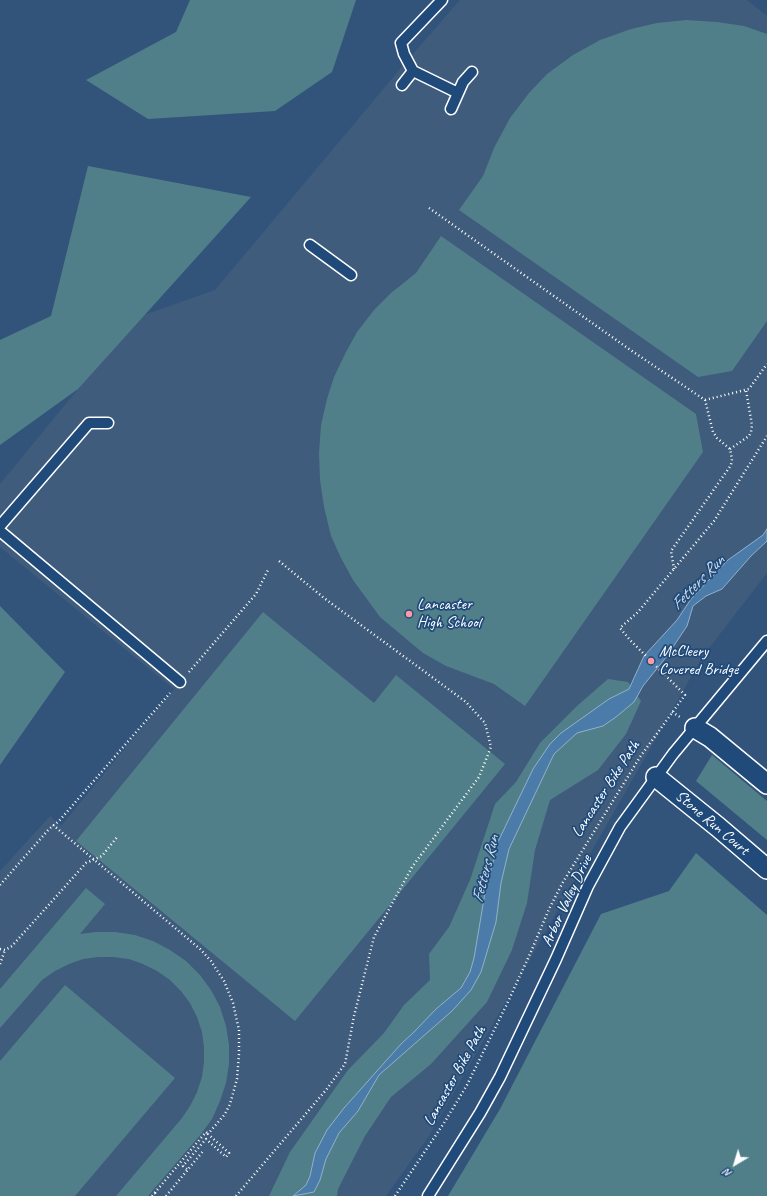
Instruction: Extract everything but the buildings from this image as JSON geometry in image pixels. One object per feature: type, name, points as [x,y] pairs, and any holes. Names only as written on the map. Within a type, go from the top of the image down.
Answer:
[{"type":"street","points":[[695,728],[710,737],[767,784]]},
{"type":"street","name":"Stone Run Court","points":[[656,777],[767,869]]},
{"type":"lane","points":[[442,0],[401,43],[404,54],[413,71],[458,93]]},
{"type":"lane","points":[[402,85],[413,71]]},
{"type":"lane","points":[[451,109],[463,82],[472,72]]},
{"type":"lane","points":[[310,245],[351,276]]},
{"type":"lane","points":[[0,526],[89,423],[108,423]]},
{"type":"lane","points":[[0,531],[180,682]]},
{"type":"lane","name":"Arbor Valley Drive","points":[[428,1196],[464,1139],[500,1077],[556,959],[588,886],[620,826],[656,777],[767,641]]},
{"type":"path","points":[[429,208],[623,345],[705,400],[713,432],[717,438],[730,449],[732,459],[730,465],[671,552],[674,569]]},
{"type":"path","points":[[705,400],[749,389],[767,364]]},
{"type":"path","points":[[730,449],[749,436],[751,432],[752,425],[746,390]]},
{"type":"path","name":"Lancaster Bike Path","points":[[395,1196],[444,1124],[467,1085],[506,1006],[549,909],[563,882],[640,757],[685,695],[620,628],[638,612],[714,521],[767,436]]},
{"type":"path","points":[[236,1196],[326,1090],[346,1064],[354,1016],[374,937],[412,868],[479,777],[491,747],[485,723],[466,702],[324,598],[279,561]]},
{"type":"path","points":[[0,885],[59,821],[256,594],[268,570]]},
{"type":"path","points":[[54,825],[200,949],[211,961],[224,980],[233,1003],[239,1030],[239,1054],[237,1079],[230,1104],[225,1114],[208,1134],[206,1132],[152,1196]]},
{"type":"path","points":[[0,964],[5,950],[12,946],[86,863],[102,856],[118,836]]},
{"type":"path","points":[[0,949],[5,950]]},
{"type":"path","points":[[188,1170],[183,1166],[206,1139],[226,1157],[228,1153],[208,1134]]},
{"type":"path","points":[[166,1196],[204,1150]]},
{"type":"shaded area","name":"Lancaster High School","points":[[460,0],[747,0],[767,16],[767,573],[703,656],[429,1136],[386,1196],[0,1196],[0,871],[50,816],[61,826],[174,689],[0,547],[0,484],[78,389],[141,316],[215,290],[400,69]]},
{"type":"shaded area","points":[[767,529],[767,541],[751,556],[722,589],[706,596],[693,606],[687,626],[667,656],[643,686],[634,702],[603,726],[577,733],[554,754],[509,849],[501,883],[496,922],[481,972],[471,990],[452,1011],[379,1075],[358,1111],[339,1133],[326,1159],[320,1180],[314,1192],[293,1196],[306,1185],[310,1176],[315,1153],[327,1130],[344,1108],[401,1044],[436,1009],[461,988],[470,972],[474,958],[486,887],[494,859],[494,850],[533,769],[550,744],[561,733],[609,699],[629,689],[644,656],[677,620],[691,599],[728,560],[763,535]]},
{"type":"green space","points":[[190,0],[356,0],[332,72],[275,111],[148,119],[86,80],[176,32]]},
{"type":"green space","points":[[687,20],[744,26],[767,34],[767,321],[732,371],[698,377],[459,210],[483,176],[494,148],[510,118],[529,93],[547,74],[573,55],[600,40],[631,29],[657,23]]},
{"type":"green space","points":[[88,166],[251,197],[78,389],[0,445],[0,340],[51,316]]},
{"type":"green space","points":[[441,236],[696,414],[703,452],[525,706],[494,684],[446,666],[423,653],[380,617],[353,580],[341,558],[331,536],[324,507],[320,480],[319,453],[321,425],[334,377],[357,332],[374,310],[391,293],[416,273]]},
{"type":"green space","points":[[0,606],[65,672],[0,765]]},
{"type":"green space","points":[[263,612],[374,703],[396,675],[505,764],[295,1021],[76,841]]},
{"type":"green space","points":[[608,679],[628,682],[641,701],[626,734],[598,770],[550,800],[535,850],[527,903],[512,950],[487,1002],[431,1064],[391,1097],[365,1136],[338,1189],[337,1196],[269,1196],[290,1152],[348,1070],[384,1033],[404,1005],[430,980],[429,954],[449,927],[470,880],[495,804],[516,782],[540,743],[577,706]]},
{"type":"green space","points":[[712,755],[767,801],[767,840],[696,781]]},
{"type":"green space","points":[[696,853],[767,915],[767,1196],[448,1196],[500,1109],[601,914],[669,891]]},
{"type":"green space","points":[[86,888],[105,904],[80,934],[115,932],[135,935],[153,941],[170,950],[186,961],[200,975],[211,990],[220,1007],[226,1026],[229,1045],[229,1064],[226,1083],[212,1119],[148,1196],[116,1196],[182,1118],[197,1092],[202,1077],[204,1047],[202,1032],[190,1003],[181,991],[170,980],[157,971],[129,959],[98,957],[83,959],[55,971],[42,980],[0,1028],[0,989]]},
{"type":"green space","points":[[65,985],[175,1078],[75,1196],[0,1196],[0,1061]]},
{"type":"place","name":"Lancaster High School","points":[[409,614]]},
{"type":"place","name":"McCleery Covered Bridge","points":[[651,661]]},
{"type":"water label","name":"Fetters Run","points":[[698,583]]},
{"type":"water label","name":"Fetters Run","points":[[486,869]]}]
